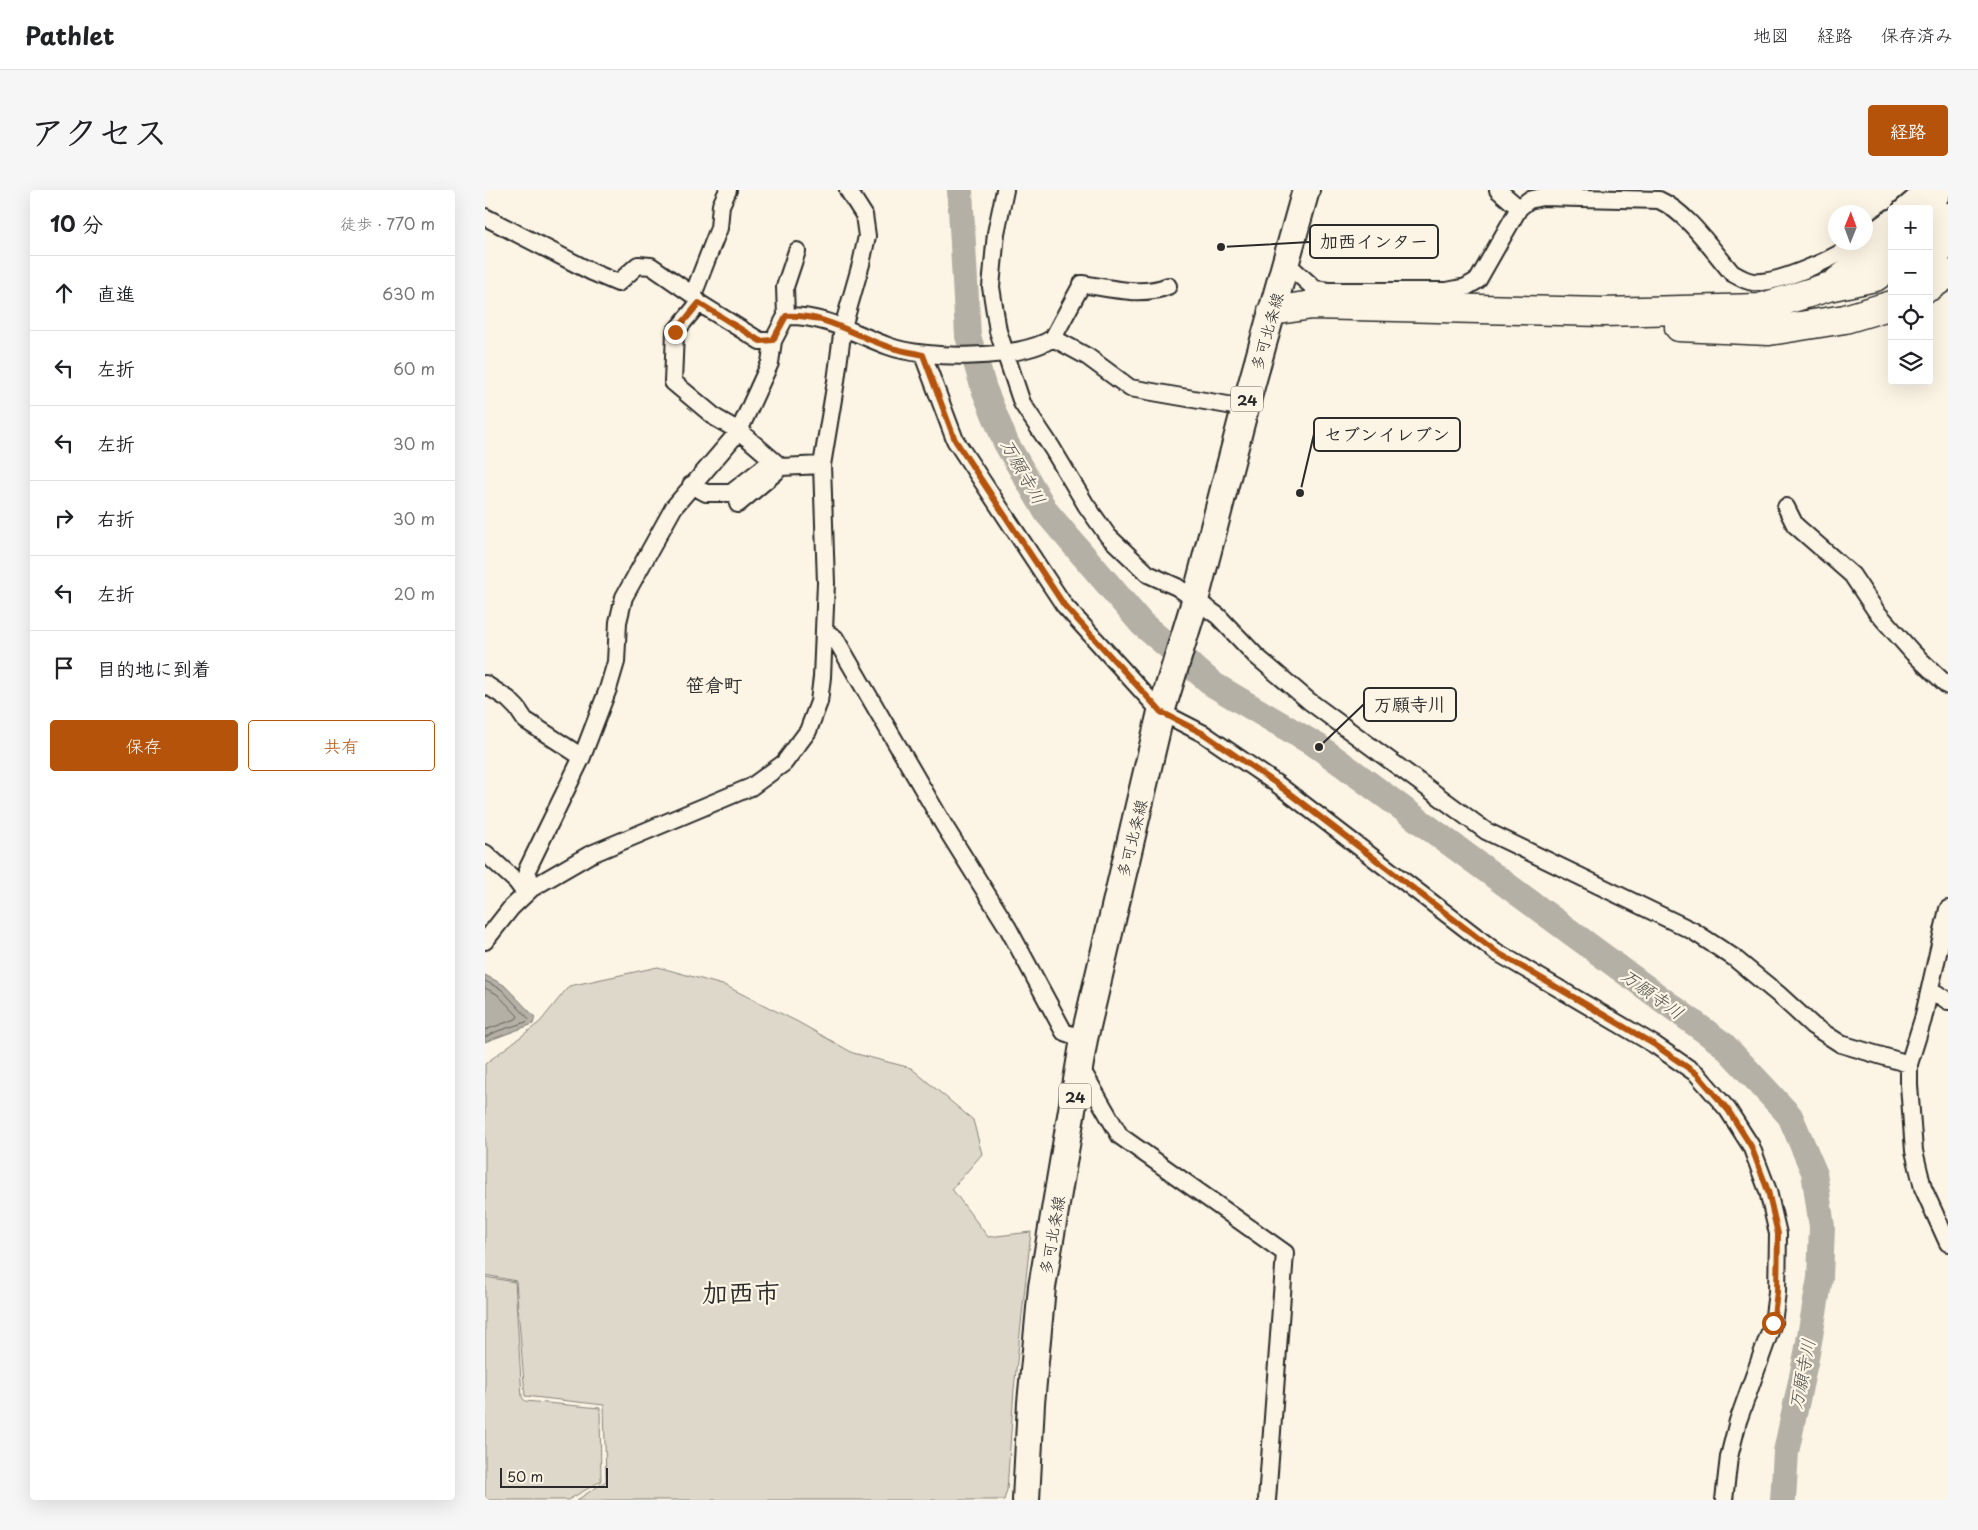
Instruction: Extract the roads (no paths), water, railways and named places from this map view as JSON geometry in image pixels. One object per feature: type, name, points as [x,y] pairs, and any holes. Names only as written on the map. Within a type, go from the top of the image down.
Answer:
[{"type":"highway","points":[[1928,205],[1937,190]]},
{"type":"highway","points":[[1933,231],[1948,217]]},
{"type":"highway","points":[[1828,287],[1888,242]]},
{"type":"highway","points":[[1933,256],[1941,251],[1948,242]]},
{"type":"highway","points":[[1272,311],[1312,305],[1603,312],[1760,308],[1828,287],[1875,277],[1888,268]]},
{"type":"highway","points":[[1933,284],[1948,274]]},
{"type":"highway","points":[[1845,319],[1888,289]]},
{"type":"highway","points":[[1272,311],[1313,321],[1603,324],[1769,331],[1845,319],[1888,306]]},
{"type":"main road","name":"多可北条線","points":[[1026,1500],[1031,1403],[1042,1287],[1084,1038],[1164,705],[1194,604],[1245,408],[1306,190]]},
{"type":"street","points":[[728,190],[721,205],[719,228],[696,299],[675,332],[673,382],[716,418],[739,431],[777,464]]},
{"type":"street","points":[[485,941],[529,890],[589,855],[751,787],[783,763],[808,731],[819,702],[824,632],[826,583],[822,465],[843,327],[867,236],[864,215],[848,190]]},
{"type":"street","points":[[1005,190],[996,233],[991,287],[1001,354],[1022,403],[1052,448],[1085,505],[1108,536],[1148,574],[1177,587],[1194,604],[1218,616],[1256,656],[1309,701],[1486,831],[1693,931],[1733,957],[1779,994],[1813,1026],[1841,1044],[1909,1064]]},
{"type":"street","points":[[1498,190],[1519,208]]},
{"type":"street","points":[[1906,205],[1914,198],[1919,190]]},
{"type":"street","points":[[1285,262],[1315,288],[1328,291],[1446,291],[1466,287],[1478,280],[1519,208],[1529,200],[1542,197],[1659,200],[1669,204],[1680,213],[1732,273],[1741,279],[1755,282],[1770,281],[1817,265],[1847,250]]},
{"type":"street","points":[[485,217],[592,272],[618,283],[638,265],[651,266],[696,299],[760,341],[773,340]]},
{"type":"street","points":[[1873,230],[1888,220]]},
{"type":"street","points":[[529,890],[527,870],[582,757],[616,662],[617,622],[624,597],[674,507],[739,431],[770,363],[773,340],[786,316],[785,287],[797,251]]},
{"type":"street","points":[[786,316],[801,316],[835,323],[890,347],[930,354],[1001,354],[1045,343],[1053,338],[1082,284],[1155,292],[1168,286]]},
{"type":"street","points":[[1053,338],[1088,357],[1130,388],[1245,408]]},
{"type":"street","points":[[930,354],[955,440],[1059,597],[1164,705],[1277,784],[1495,951],[1655,1045],[1697,1074],[1728,1110],[1751,1146],[1768,1191],[1778,1234],[1777,1292],[1773,1323],[1738,1421],[1729,1458],[1724,1500]]},
{"type":"street","points":[[691,485],[706,493],[731,493],[777,464],[822,465]]},
{"type":"street","points":[[738,504],[777,464]]},
{"type":"street","points":[[1786,507],[1795,524],[1852,575],[1876,611],[1913,653],[1948,686]]},
{"type":"street","points":[[824,632],[835,638],[945,828],[1007,928],[1064,1032],[1084,1038]]},
{"type":"street","points":[[486,685],[508,699],[525,720],[582,757]]},
{"type":"street","points":[[485,852],[516,881],[529,890]]},
{"type":"street","points":[[1948,909],[1923,1019],[1909,1064],[1909,1085],[1914,1150],[1923,1188],[1932,1212],[1948,1243]]},
{"type":"street","points":[[1930,989],[1936,991],[1948,1001]]},
{"type":"street","points":[[1079,1071],[1087,1076],[1120,1136],[1285,1252],[1267,1500]]},
{"type":"water","points":[[485,975],[504,985],[535,1017],[533,1024],[485,1042]]},
{"type":"waterway","name":"万願寺川","points":[[960,190],[968,336],[984,389],[1006,443],[1047,513],[1142,624],[1214,685],[1319,747],[1724,1045],[1790,1116],[1814,1172],[1822,1227],[1820,1278],[1807,1353],[1786,1452],[1783,1500]]},
{"type":"place","name":"加西インター","points":[[1221,247]]},
{"type":"place","name":"セブンイレブン","points":[[1300,493]]},
{"type":"place","name":"万願寺川","points":[[1319,747]]},
{"type":"district","name":"笹倉町","points":[[714,684]]},
{"type":"district","name":"加西市","points":[[741,1291]]}]
